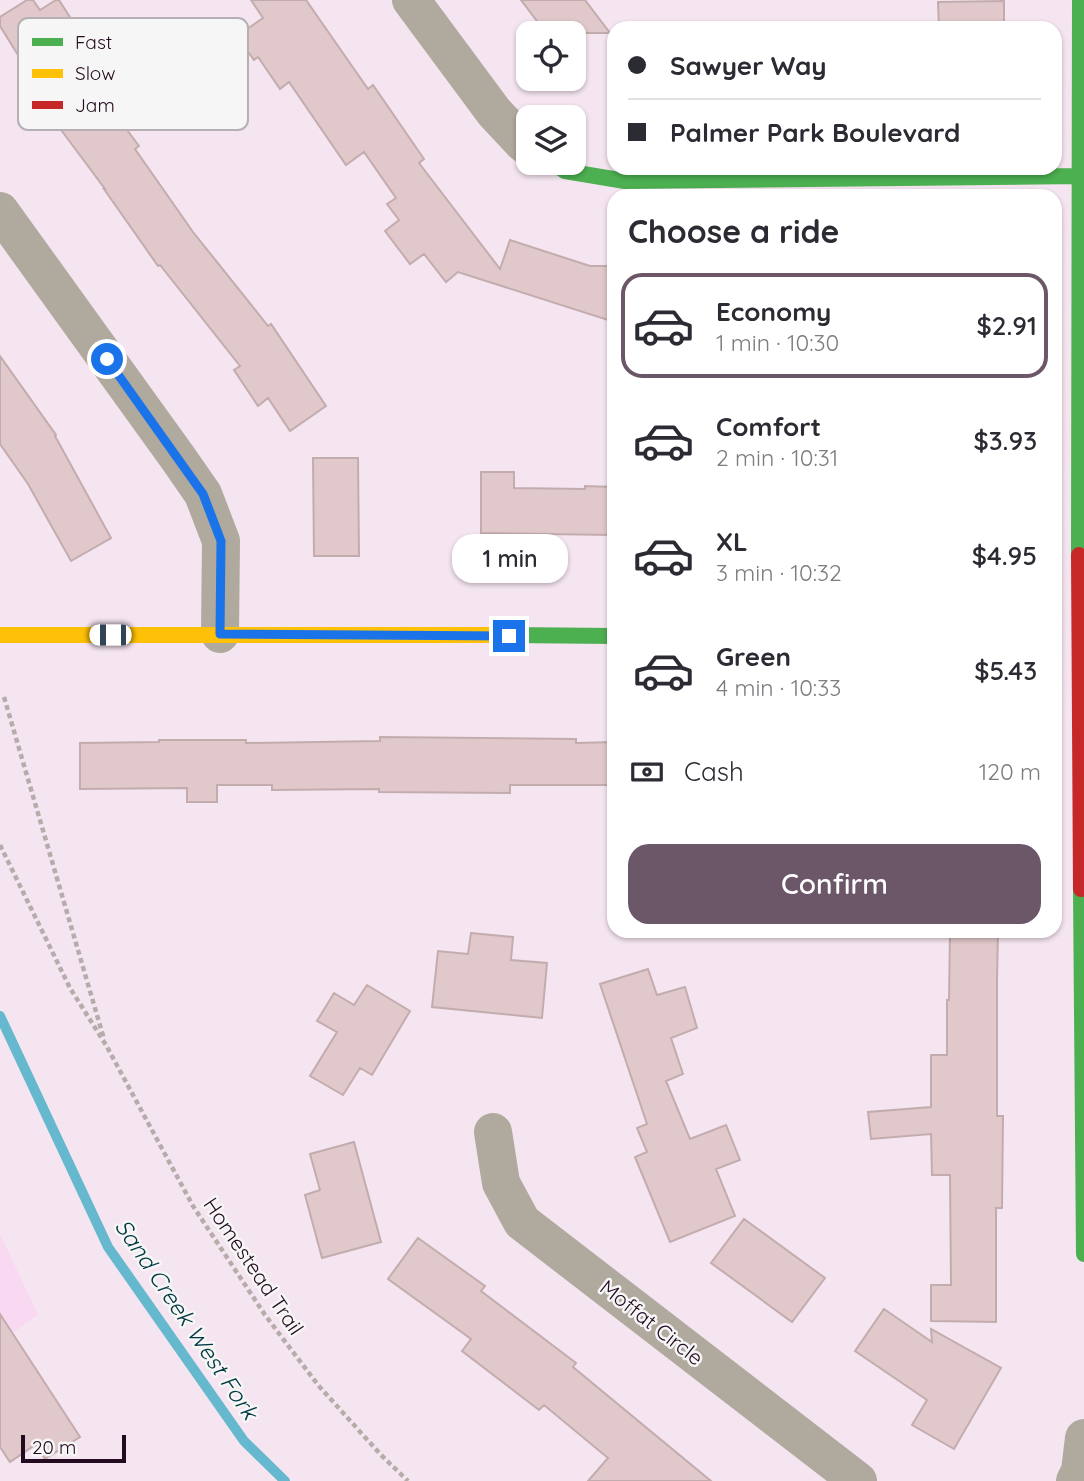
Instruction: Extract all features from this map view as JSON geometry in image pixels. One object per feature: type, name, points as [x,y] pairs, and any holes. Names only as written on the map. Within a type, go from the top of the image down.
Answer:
[{"type":"street","points":[[411,0],[494,113],[516,136]]},
{"type":"street","points":[[1080,0],[1077,638],[1084,1254]]},
{"type":"street","points":[[586,174],[625,181],[1080,176]]},
{"type":"street","points":[[0,211],[203,494],[221,541],[220,634]]},
{"type":"street","points":[[0,635],[607,636]]},
{"type":"street","name":"Moffat Circle","points":[[493,1132],[501,1183],[522,1222],[859,1481]]},
{"type":"street","points":[[1075,1481],[1080,1471],[1084,1438]]},
{"type":"path","name":"Homestead Trail","points":[[4,697],[106,1045]]},
{"type":"path","name":"Homestead Trail","points":[[0,845],[70,988],[106,1045],[193,1206],[265,1315],[318,1385],[408,1481]]},
{"type":"shaded area","points":[[0,1234],[38,1315],[0,1341]]},
{"type":"building","points":[[27,0],[33,0],[40,10],[59,0],[70,18],[18,18],[18,55],[0,26],[0,17]]},
{"type":"building","points":[[251,0],[306,0],[368,89],[373,85],[424,159],[419,163],[500,269],[510,240],[590,266],[607,266],[607,320],[458,272],[446,282],[424,254],[410,264],[385,231],[399,220],[387,204],[396,198],[364,152],[346,165],[289,82],[280,89],[258,57],[254,60],[248,52],[248,28],[263,18]]},
{"type":"building","points":[[521,0],[585,0],[607,29],[607,33],[586,33],[586,21],[537,21]]},
{"type":"building","points":[[1004,1],[1004,21],[939,21],[938,2]]},
{"type":"building","points":[[61,130],[127,130],[139,146],[135,149],[193,232],[268,326],[271,324],[326,406],[290,431],[268,398],[258,406],[234,370],[240,366],[160,265],[158,266]]},
{"type":"building","points":[[0,356],[56,435],[111,538],[71,561],[28,484],[0,444]]},
{"type":"building","points":[[313,458],[358,458],[359,556],[314,556]]},
{"type":"building","points":[[481,472],[514,472],[514,488],[607,487],[607,535],[481,533]]},
{"type":"building","points":[[380,737],[576,739],[576,743],[607,742],[607,785],[510,785],[510,793],[379,792],[379,789],[272,790],[272,785],[217,785],[217,802],[187,802],[187,788],[80,789],[80,743],[159,740],[246,740],[246,743],[380,741]]},
{"type":"building","points":[[471,933],[513,937],[511,960],[547,963],[542,1018],[432,1007],[438,951],[468,954]]},
{"type":"building","points":[[950,938],[998,938],[997,1116],[1003,1116],[1002,1208],[996,1208],[996,1322],[931,1321],[931,1285],[951,1285],[950,1175],[932,1175],[931,1134],[871,1139],[868,1112],[931,1107],[931,1055],[947,1055]]},
{"type":"building","points":[[648,969],[657,995],[685,987],[697,1028],[671,1038],[683,1074],[666,1081],[690,1139],[726,1125],[740,1160],[716,1169],[735,1216],[670,1242],[635,1157],[647,1152],[637,1128],[647,1124],[600,984]]},
{"type":"building","points":[[367,985],[410,1011],[372,1075],[360,1068],[343,1095],[310,1076],[337,1032],[317,1021],[334,993],[354,1005]]},
{"type":"building","points":[[354,1142],[381,1242],[322,1258],[305,1195],[320,1190],[310,1154]]},
{"type":"building","points":[[744,1219],[825,1278],[792,1322],[711,1263]]},
{"type":"building","points":[[418,1238],[485,1286],[481,1291],[576,1363],[573,1367],[711,1481],[588,1481],[608,1458],[544,1405],[539,1410],[462,1351],[471,1339],[388,1279]]},
{"type":"building","points":[[884,1309],[932,1342],[931,1329],[1001,1368],[954,1449],[912,1425],[927,1400],[855,1351]]},
{"type":"building","points":[[0,1314],[80,1437],[45,1459],[35,1445],[10,1462],[0,1447]]},
{"type":"waterway","name":"Sand Creek West Fork","points":[[0,1016],[108,1247],[244,1441],[285,1481]]},
{"type":"traffic: fast","points":[[1079,555],[1080,0]]},
{"type":"traffic: fast","points":[[586,174],[625,181],[1080,176]]},
{"type":"traffic: fast","points":[[494,635],[607,636]]},
{"type":"traffic: fast","points":[[1081,889],[1084,1254]]},
{"type":"traffic: slow","points":[[0,635],[494,635]]},
{"type":"traffic: jam","points":[[1079,555],[1081,889]]},
{"type":"route","points":[[107,359],[203,494],[221,541],[220,634],[509,636]]}]
